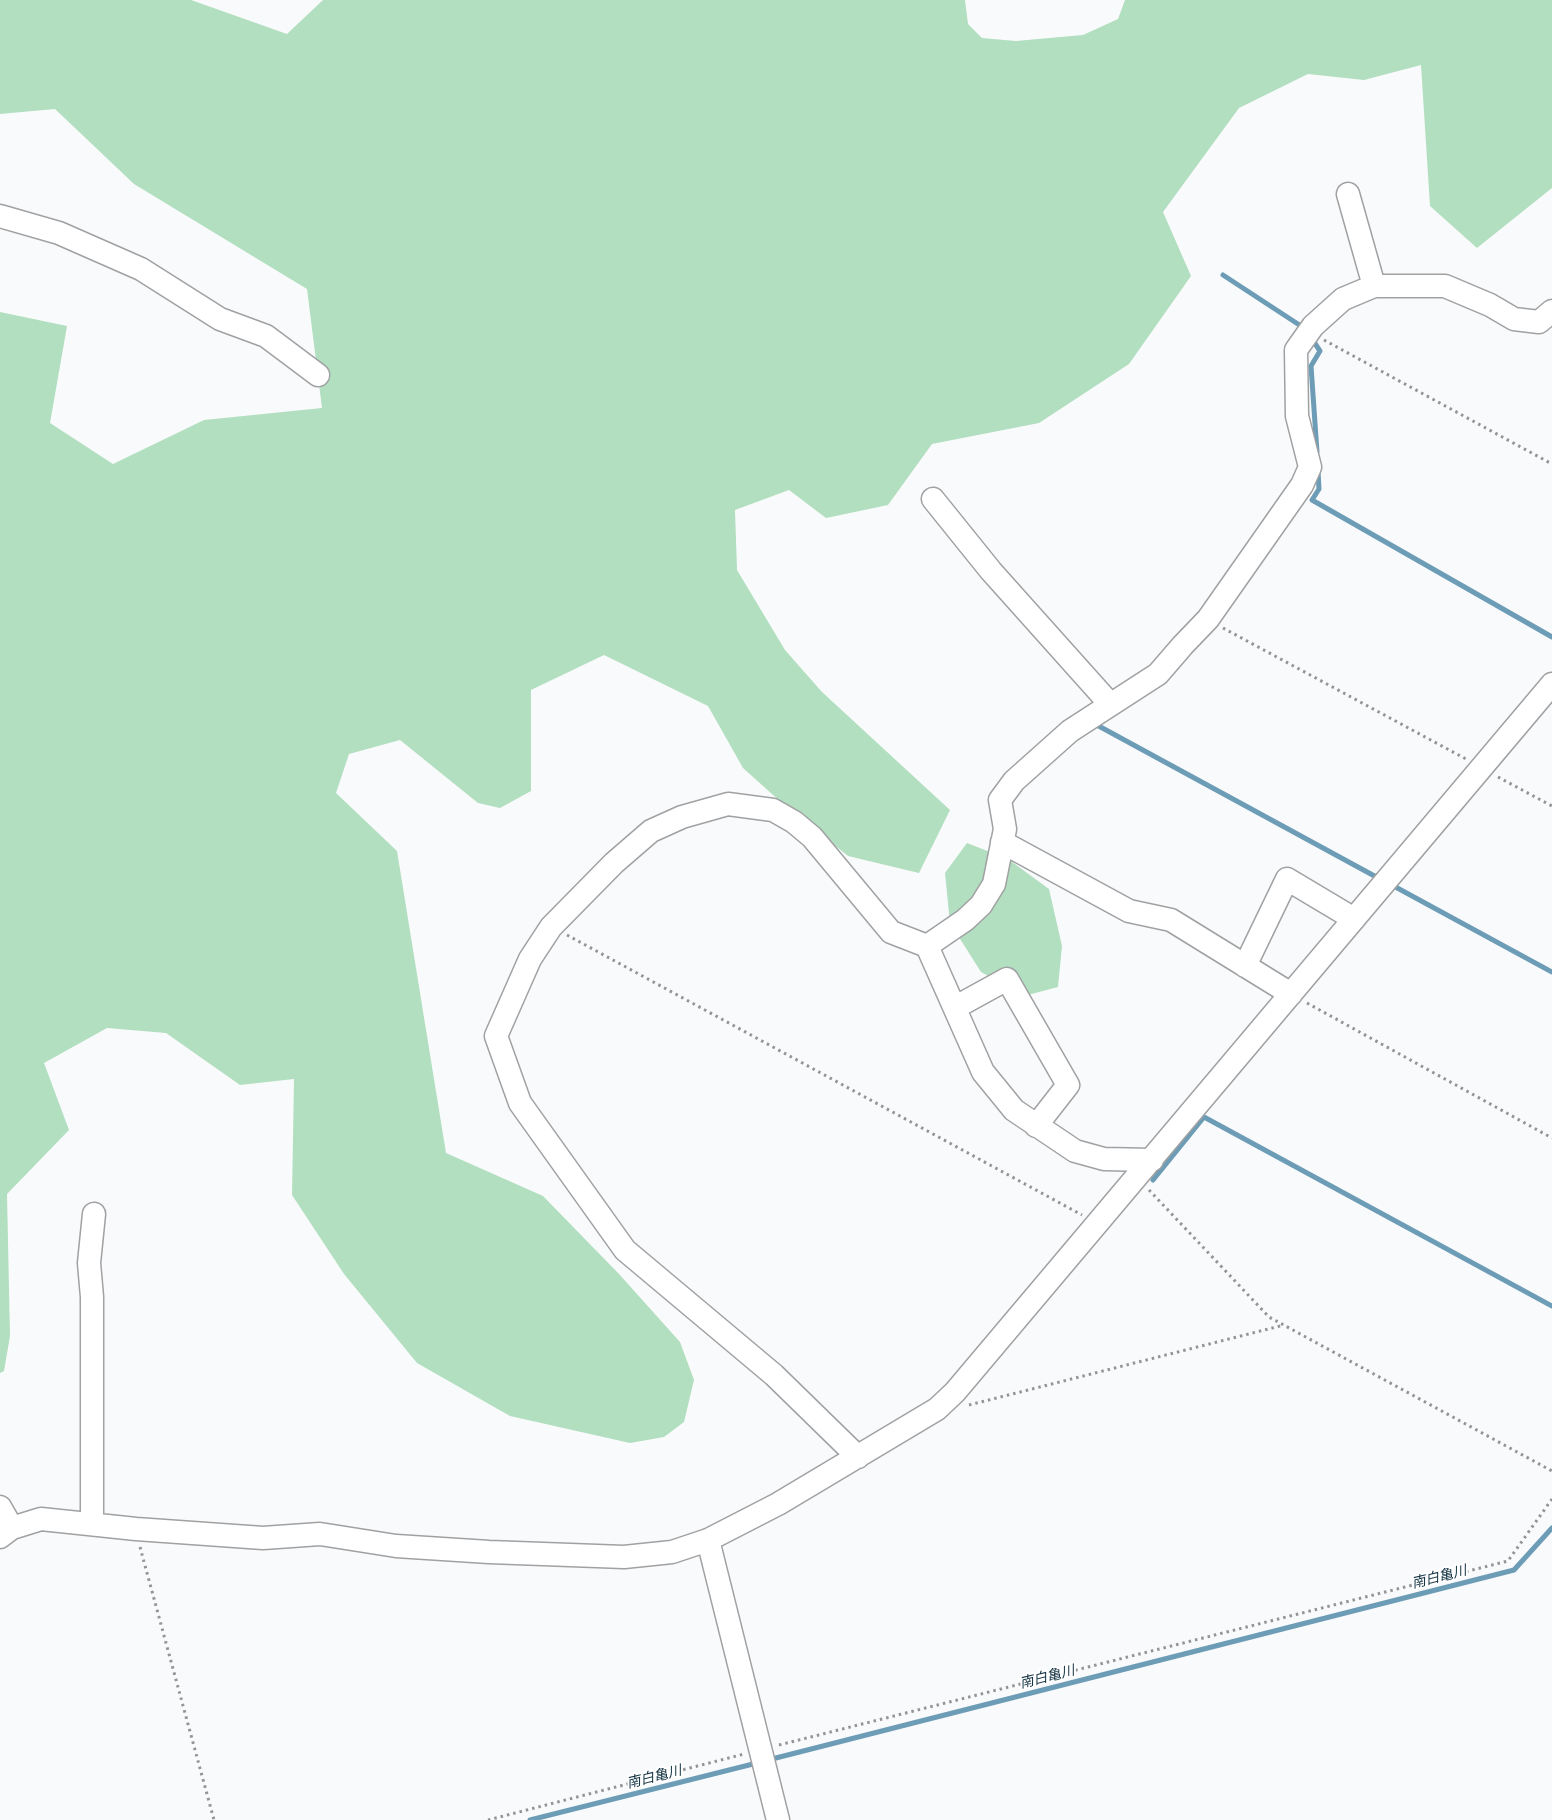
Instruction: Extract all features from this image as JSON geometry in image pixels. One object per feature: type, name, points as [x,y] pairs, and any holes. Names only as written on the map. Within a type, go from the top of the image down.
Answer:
[{"type":"street","points":[[1348,194],[1374,286]]},
{"type":"street","points":[[0,216],[59,233],[141,269],[220,320],[266,336],[318,374]]},
{"type":"street","points":[[927,946],[965,920],[982,905],[994,884],[1005,829],[1000,800],[1014,781],[1070,731],[1158,674],[1182,644],[1208,619],[1302,485],[1310,467],[1297,416],[1296,350],[1313,326],[1343,299],[1374,286],[1445,286],[1490,305],[1514,319],[1539,322],[1552,311]]},
{"type":"street","points":[[933,499],[991,571],[1110,704]]},
{"type":"street","points":[[0,1507],[6,1533],[41,1519],[136,1529],[262,1538],[320,1534],[396,1546],[624,1556],[672,1552],[708,1540],[778,1504],[937,1409],[947,1400],[1098,1224],[1552,684]]},
{"type":"street","points":[[858,1457],[774,1375],[625,1250],[520,1103],[496,1036],[530,959],[551,927],[614,863],[651,831],[682,817],[728,804],[773,810],[794,822],[812,837],[891,932],[927,946],[984,1072],[1014,1110],[1075,1151],[1104,1159],[1152,1160]]},
{"type":"street","points":[[1002,842],[1129,911],[1171,920],[1290,994]]},
{"type":"street","points":[[1245,966],[1287,879],[1354,919]]},
{"type":"street","points":[[956,1007],[1007,979],[1068,1085],[1036,1126]]},
{"type":"street","points":[[92,1524],[92,1297],[89,1263],[94,1214]]},
{"type":"street","points":[[708,1540],[778,1820]]},
{"type":"path","points":[[1307,335],[1324,340],[1552,464]]},
{"type":"path","points":[[1208,619],[1552,806]]},
{"type":"path","points":[[551,927],[1098,1224]]},
{"type":"path","points":[[1290,994],[1552,1138]]},
{"type":"path","points":[[1137,1177],[1269,1316],[1552,1471]]},
{"type":"path","points":[[947,1400],[966,1406],[1284,1325]]},
{"type":"path","points":[[488,1820],[1508,1561],[1552,1499]]},
{"type":"path","points":[[136,1529],[214,1820]]},
{"type":"green space","points":[[0,0],[191,0],[287,34],[323,0],[965,0],[968,24],[982,38],[1016,41],[1083,35],[1118,19],[1125,0],[1552,0],[1552,188],[1477,248],[1430,206],[1421,65],[1364,80],[1308,74],[1239,108],[1163,212],[1191,276],[1129,364],[1039,423],[932,444],[888,505],[826,518],[789,490],[735,510],[737,570],[785,650],[822,692],[950,810],[919,873],[848,856],[782,803],[743,768],[708,706],[604,655],[531,690],[531,791],[500,808],[478,803],[400,740],[349,754],[336,793],[397,851],[446,1153],[543,1196],[619,1274],[680,1342],[694,1380],[684,1422],[664,1437],[630,1443],[510,1416],[417,1363],[344,1274],[292,1195],[294,1079],[240,1085],[166,1033],[107,1028],[44,1063],[69,1130],[7,1194],[10,1336],[4,1371],[0,1373],[0,312],[67,326],[50,423],[113,464],[204,420],[322,408],[307,289],[134,184],[55,109],[0,114]]},
{"type":"green space","points":[[967,843],[1008,859],[1049,889],[1062,946],[1058,987],[1024,996],[981,972],[950,923],[945,873]]},
{"type":"waterway","points":[[1223,275],[1304,328]]},
{"type":"waterway","points":[[1312,339],[1320,351],[1311,366],[1317,452]]},
{"type":"waterway","points":[[1318,471],[1319,489],[1312,500],[1552,637]]},
{"type":"waterway","points":[[1095,724],[1380,879]]},
{"type":"waterway","points":[[1390,884],[1552,972]]},
{"type":"waterway","points":[[1153,1180],[1204,1117],[1552,1306]]},
{"type":"waterway","name":"南白亀川","points":[[768,1760],[1514,1570],[1552,1528]]},
{"type":"waterway","name":"南白亀川","points":[[530,1820],[757,1763]]}]
